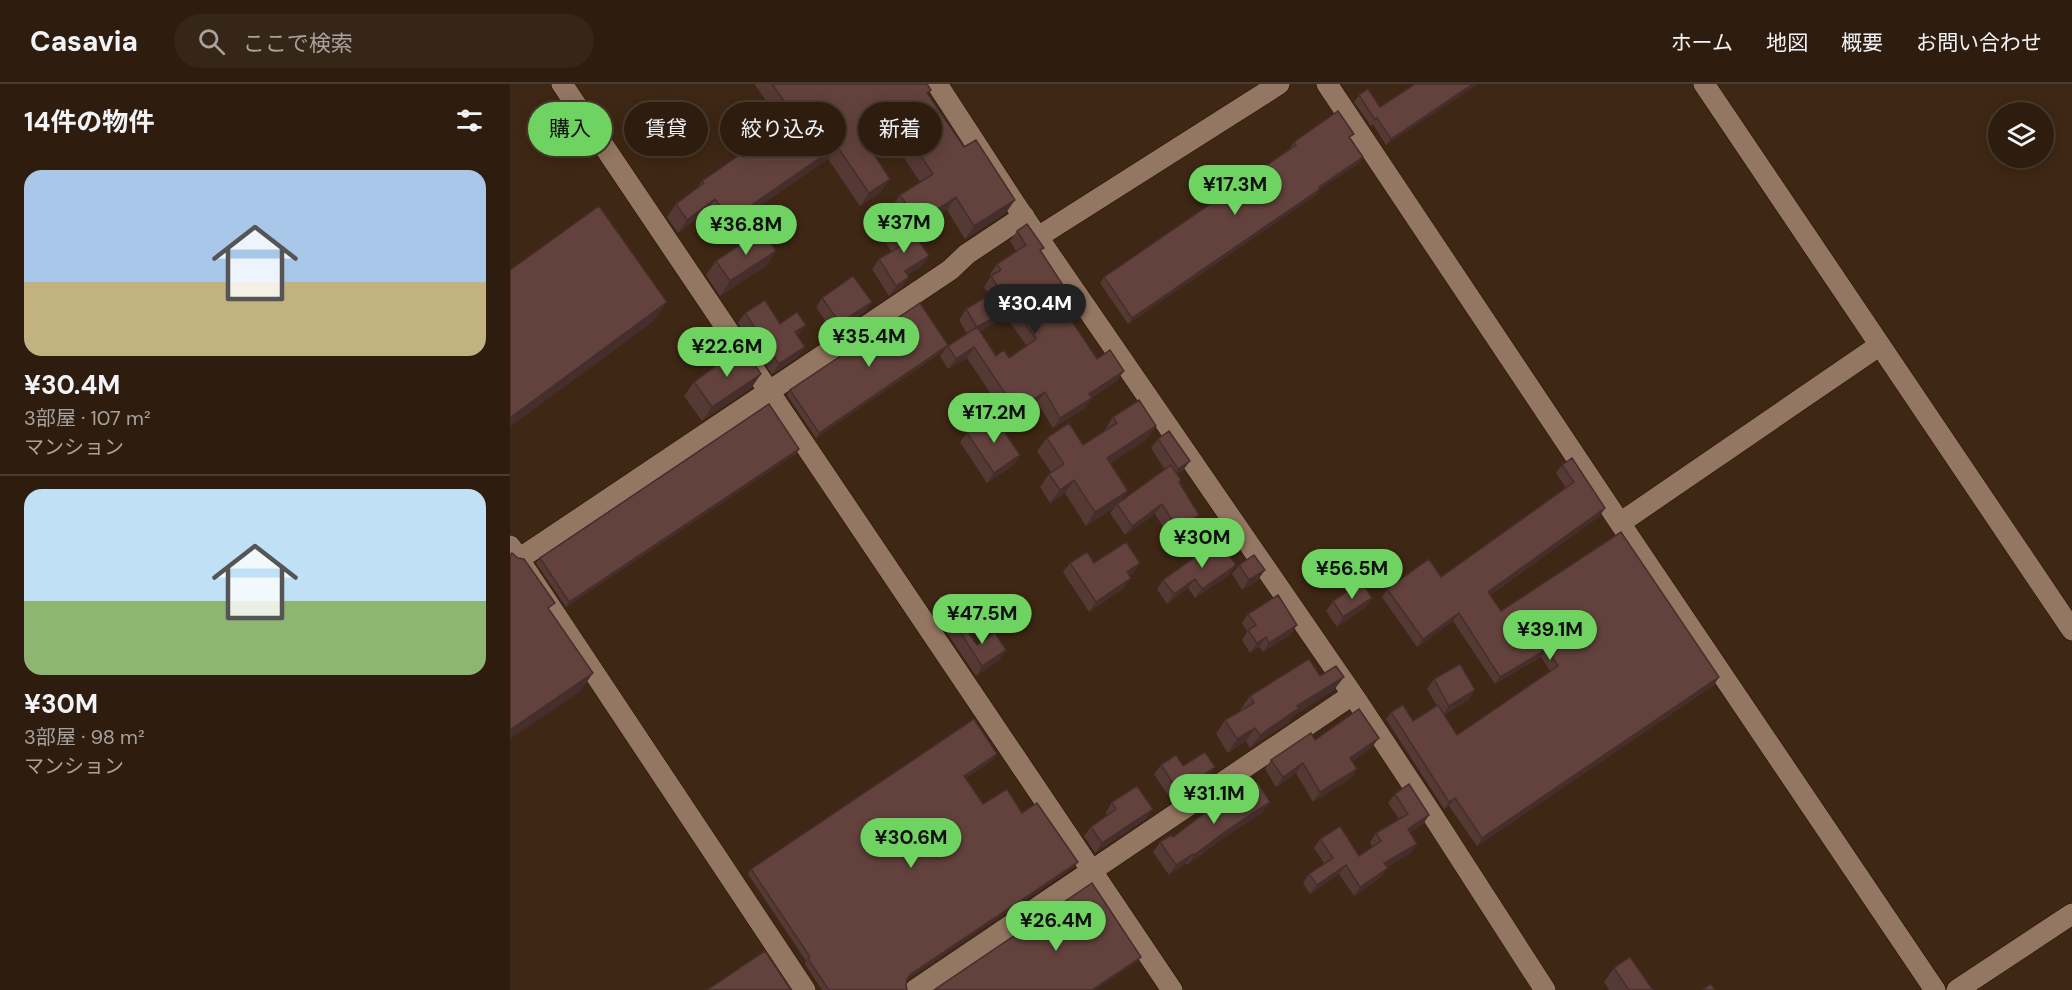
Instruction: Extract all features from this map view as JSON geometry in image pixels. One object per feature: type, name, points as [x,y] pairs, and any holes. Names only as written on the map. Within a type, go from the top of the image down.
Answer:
[{"type":"street","points":[[562,84],[1172,990]]},
{"type":"street","points":[[937,84],[1038,237],[1440,826],[1545,990]]},
{"type":"street","points":[[1038,237],[1278,84]]},
{"type":"street","points":[[1327,84],[1935,990]]},
{"type":"street","points":[[1704,84],[2072,630]]},
{"type":"street","points":[[805,990],[513,557],[770,391],[950,270],[967,254],[1024,216]]},
{"type":"street","points":[[1620,523],[1881,345]]},
{"type":"street","points":[[915,990],[1352,695]]},
{"type":"street","points":[[1957,990],[2072,914]]},
{"type":"building","points":[[772,84],[927,84],[931,90],[927,93],[933,102],[858,102],[858,156],[875,156],[890,179],[869,193],[844,156],[846,156],[846,102],[785,102]]},
{"type":"building","points":[[1415,84],[1473,84],[1391,139],[1359,95],[1368,89],[1380,107]]},
{"type":"building","points":[[1338,111],[1354,134],[1349,137],[1363,157],[1132,318],[1104,277],[1296,145],[1294,142]]},
{"type":"building","points":[[942,115],[964,147],[976,140],[1015,200],[974,226],[956,197],[918,222],[900,195],[933,174],[921,156],[942,156]]},
{"type":"building","points":[[738,156],[823,156],[730,220],[715,199],[687,220],[676,204],[704,183],[702,181]]},
{"type":"building","points":[[599,206],[667,302],[510,418],[510,270]]},
{"type":"building","points":[[906,221],[929,256],[905,271],[909,277],[896,286],[879,259],[901,246],[891,230]]},
{"type":"building","points":[[1027,224],[1044,248],[1040,250],[1068,293],[1073,290],[1081,301],[1065,311],[1097,359],[1110,350],[1124,371],[1089,394],[1092,398],[1060,418],[1045,392],[1016,410],[974,347],[956,359],[948,346],[977,327],[966,309],[999,289],[991,276],[1001,270],[997,264],[1026,245],[1017,231]],"holes":[[[1013,306],[1036,338],[1009,358],[1004,350],[996,356],[977,327]]]},
{"type":"building","points":[[762,230],[776,251],[730,281],[716,261]]},
{"type":"building","points":[[853,276],[872,302],[840,323],[822,298]]},
{"type":"building","points":[[765,300],[780,324],[797,312],[806,325],[795,332],[805,347],[779,364],[745,313]]},
{"type":"building","points":[[920,303],[948,345],[819,433],[790,390]]},
{"type":"building","points":[[735,352],[740,360],[748,354],[761,374],[712,407],[694,382]]},
{"type":"building","points":[[1139,400],[1156,426],[1107,458],[1128,491],[1095,512],[1074,480],[1060,490],[1049,474],[1064,464],[1047,438],[1069,423],[1083,445],[1117,423],[1113,417]]},
{"type":"building","points":[[769,404],[799,449],[569,602],[540,558]]},
{"type":"building","points":[[993,415],[1020,455],[994,473],[967,433]]},
{"type":"building","points":[[1169,431],[1190,461],[1178,469],[1158,439]]},
{"type":"building","points":[[1572,458],[1605,508],[1488,592],[1501,611],[1621,532],[1719,677],[1482,838],[1455,798],[1449,802],[1391,712],[1403,705],[1413,721],[1438,705],[1457,735],[1558,666],[1547,649],[1500,677],[1459,613],[1423,639],[1387,589],[1429,559],[1441,577],[1574,482],[1562,465]]},
{"type":"building","points":[[1171,465],[1199,515],[1177,528],[1162,504],[1132,526],[1117,504]]},
{"type":"building","points":[[1219,540],[1236,565],[1202,589],[1195,579],[1174,594],[1163,580]]},
{"type":"building","points":[[1126,542],[1140,563],[1127,572],[1131,578],[1096,602],[1070,563],[1087,552],[1094,563]]},
{"type":"building","points":[[512,553],[524,559],[555,603],[548,608],[593,673],[510,730],[510,555]]},
{"type":"building","points":[[1254,555],[1265,570],[1249,580],[1239,565]]},
{"type":"building","points":[[1362,582],[1372,598],[1343,617],[1333,601]]},
{"type":"building","points":[[1278,595],[1297,625],[1269,643],[1266,637],[1257,643],[1248,630],[1256,625],[1248,614]]},
{"type":"building","points":[[958,618],[977,645],[995,633],[1006,650],[982,666],[953,621]]},
{"type":"building","points":[[1309,659],[1320,676],[1336,666],[1344,677],[1297,706],[1299,708],[1260,735],[1255,728],[1237,739],[1225,720],[1254,703],[1250,696]]},
{"type":"building","points":[[1460,664],[1475,690],[1449,706],[1434,679]]},
{"type":"building","points":[[1359,709],[1379,738],[1350,758],[1357,769],[1320,792],[1303,763],[1283,777],[1271,760],[1311,733],[1315,740]]},
{"type":"building","points":[[974,719],[997,754],[964,776],[983,804],[1007,789],[1022,813],[1037,803],[1078,862],[911,974],[907,979],[907,990],[829,990],[808,959],[810,957],[751,869]]},
{"type":"building","points":[[1205,752],[1215,767],[1179,792],[1161,765],[1176,755],[1183,766]]},
{"type":"building","points":[[1258,783],[1270,802],[1176,865],[1160,842],[1171,835],[1173,837],[1210,809],[1212,813]]},
{"type":"building","points":[[1409,784],[1429,815],[1408,829],[1417,844],[1384,863],[1388,868],[1360,887],[1346,865],[1317,885],[1309,874],[1333,858],[1320,839],[1340,826],[1359,856],[1381,841],[1376,833],[1408,814],[1395,794]]},
{"type":"building","points":[[1137,786],[1153,809],[1102,843],[1091,827],[1116,809],[1112,802]]},
{"type":"building","points":[[1092,883],[1141,957],[1092,990],[934,990]]},
{"type":"building","points":[[765,951],[791,990],[707,990]]},
{"type":"building","points":[[1630,957],[1653,990],[1629,990],[1614,968]]},
{"type":"building","points":[[1711,984],[1715,990],[1702,990]]}]
